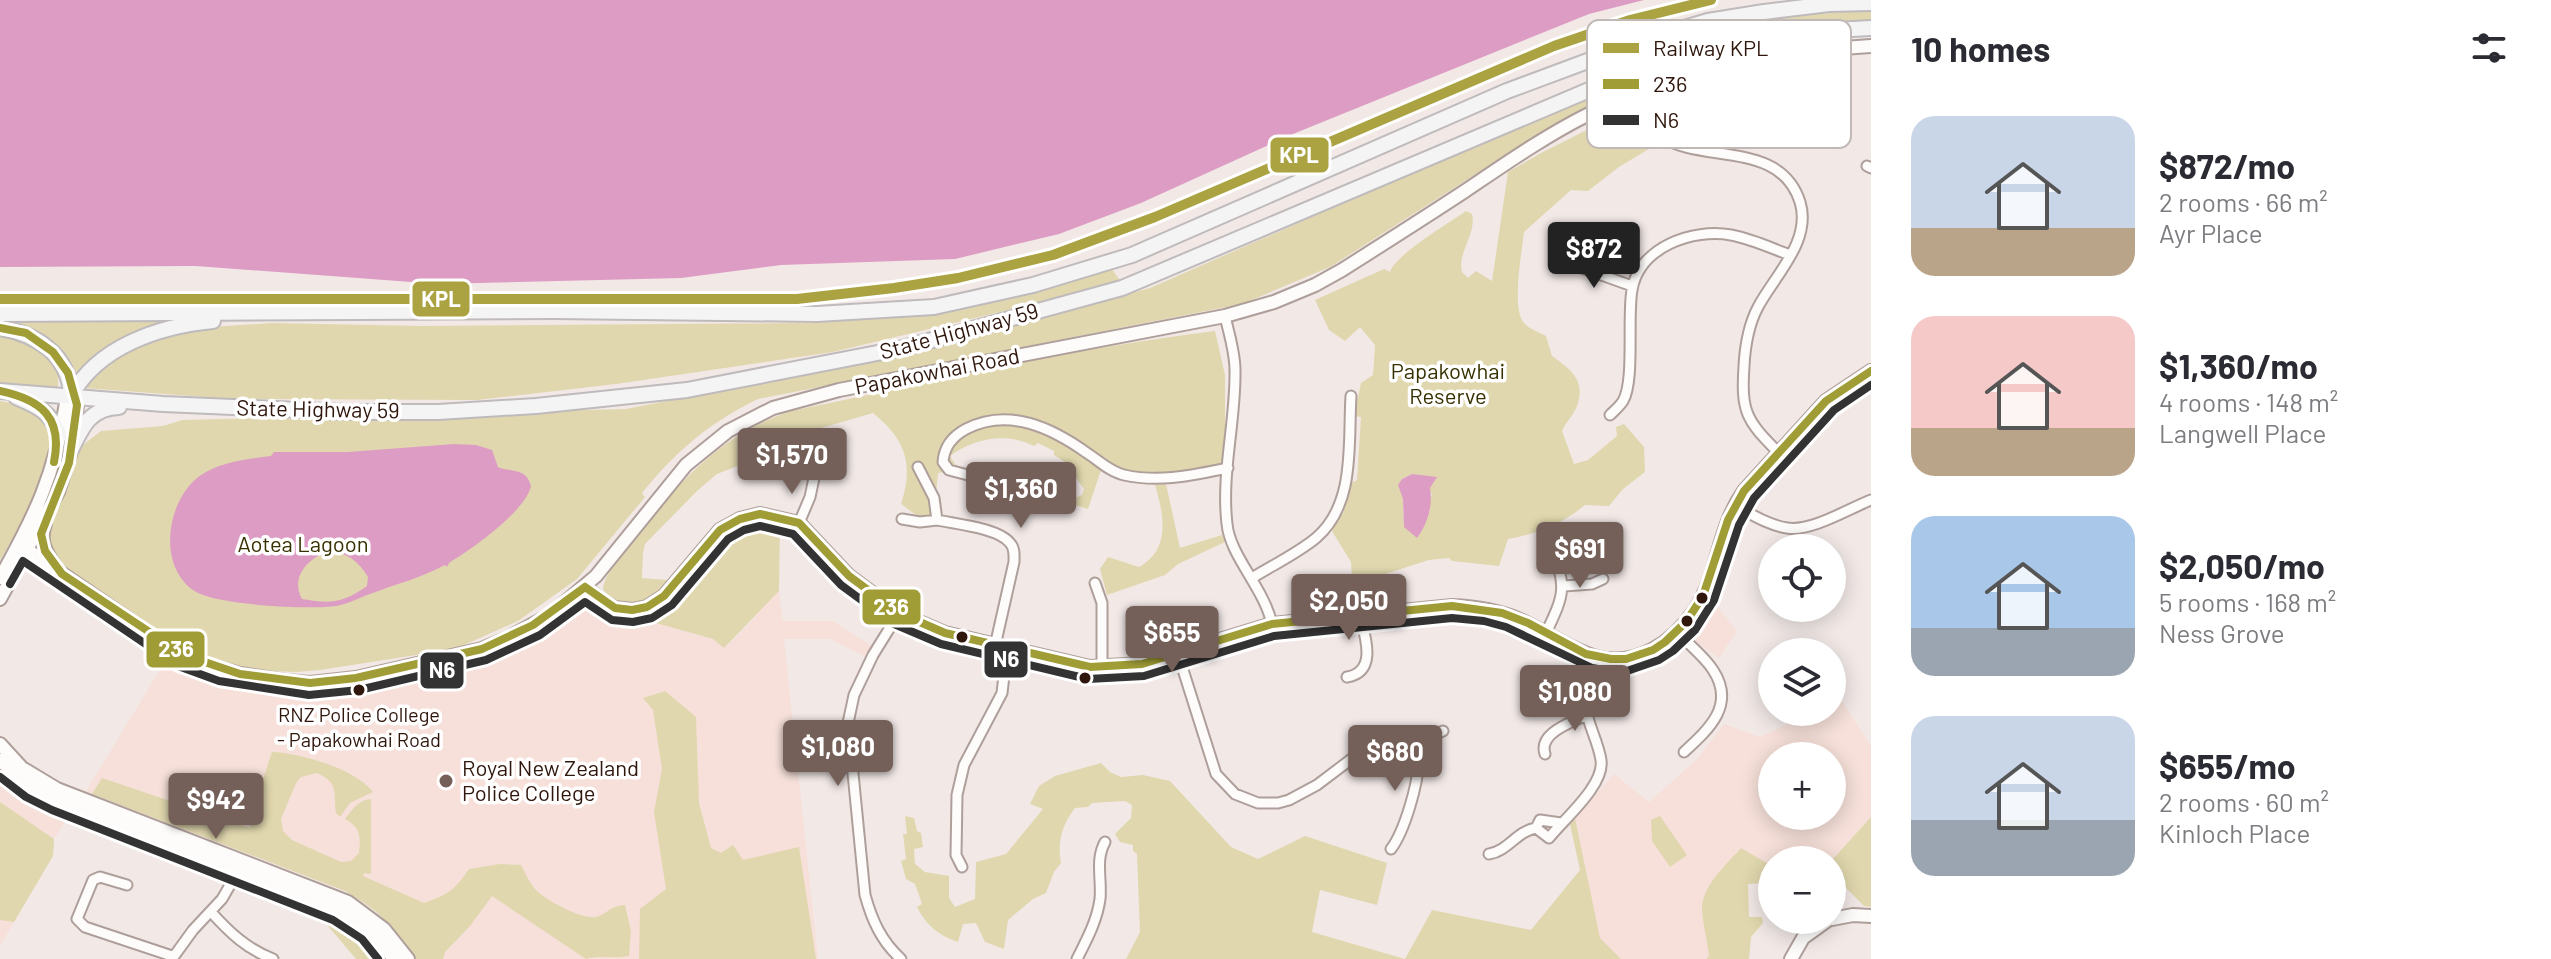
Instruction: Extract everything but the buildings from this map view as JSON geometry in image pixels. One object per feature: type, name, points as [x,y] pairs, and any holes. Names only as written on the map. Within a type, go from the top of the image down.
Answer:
[{"type":"main road","name":"State Highway 59","points":[[1714,20],[1829,4],[1871,3]]},
{"type":"main road","name":"State Highway 59","points":[[1851,29],[1871,28]]},
{"type":"main road","name":"State Highway 59","points":[[0,314],[554,311],[817,314],[934,307],[1033,285],[1132,255],[1507,91],[1587,61]]},
{"type":"main road","name":"State Highway 59","points":[[2,391],[163,404],[346,412],[438,412],[536,406],[687,390],[903,348],[1122,288],[1587,91]]},
{"type":"main road","points":[[71,396],[79,382],[129,343],[155,332],[182,326],[262,314]]},
{"type":"main road","points":[[0,328],[22,332],[47,348],[67,373],[71,396]]},
{"type":"main road","points":[[2,391],[47,413],[59,434]]},
{"type":"main road","points":[[72,448],[83,424],[100,410],[163,404]]},
{"type":"street","name":"Papakowhai Road","points":[[1851,48],[1871,46]]},
{"type":"street","name":"Papakowhai Road","points":[[23,546],[184,655],[240,674],[310,683],[356,678],[489,647],[550,615],[585,587],[686,465],[728,431],[759,414],[797,400],[839,390],[1225,316],[1274,302],[1342,270],[1569,124],[1587,116]]},
{"type":"street","points":[[1688,148],[1746,156],[1768,165],[1785,176],[1802,210],[1801,234],[1754,317],[1745,354],[1742,391],[1751,422],[1778,452]]},
{"type":"street","points":[[1610,415],[1624,399],[1628,381],[1632,286],[1655,253],[1676,241],[1717,234],[1759,243],[1790,255]]},
{"type":"street","points":[[1568,263],[1632,286]]},
{"type":"street","points":[[1225,316],[1235,370],[1227,526],[1230,539],[1268,606],[1272,624]]},
{"type":"street","points":[[585,587],[615,608],[644,608],[664,596],[720,530],[732,522],[760,514],[799,523],[849,576],[899,613],[945,633],[1090,667],[1142,664],[1272,624],[1452,606],[1506,615],[1597,657],[1619,659],[1650,653],[1677,632],[1695,610],[1706,588],[1734,505],[1778,452],[1832,395],[1871,371]]},
{"type":"street","points":[[0,578],[23,546],[58,492],[72,448],[77,405],[71,396],[66,403],[48,483],[23,546],[0,599]]},
{"type":"street","points":[[1252,578],[1317,537],[1335,516],[1346,486],[1351,396]]},
{"type":"street","points":[[983,479],[949,470],[943,462],[943,453],[962,431],[984,422],[1007,420],[1035,423],[1062,435],[1123,475],[1165,480],[1228,468]]},
{"type":"street","points":[[918,467],[934,498],[937,520]]},
{"type":"street","points":[[799,523],[814,478]]},
{"type":"street","name":"Papakowhai Road","points":[[58,492],[41,534],[42,544],[62,574]]},
{"type":"street","points":[[1734,505],[1769,523],[1797,529],[1871,500]]},
{"type":"street","points":[[902,519],[920,522],[937,520],[995,533],[1009,541],[1014,550],[1001,648],[1002,693],[964,765],[957,795],[956,855],[962,867]]},
{"type":"street","points":[[1546,633],[1562,600],[1564,586],[1551,544]]},
{"type":"street","points":[[1564,586],[1592,584],[1603,579]]},
{"type":"street","points":[[1095,583],[1102,603],[1102,667]]},
{"type":"street","points":[[899,613],[873,655],[854,695],[848,723],[865,895],[882,938],[901,959]]},
{"type":"street","points":[[1347,677],[1356,676],[1367,664],[1368,649],[1360,615]]},
{"type":"street","points":[[1677,632],[1713,670],[1720,685],[1721,702],[1718,716],[1684,752]]},
{"type":"street","points":[[1178,654],[1216,774],[1235,794],[1258,803],[1289,800],[1317,785],[1362,751],[1414,742],[1443,731]]},
{"type":"street","points":[[1489,854],[1504,848],[1528,829],[1536,828],[1549,838],[1591,790],[1601,772],[1602,761],[1586,715],[1585,695],[1597,657]]},
{"type":"street","points":[[1545,754],[1543,747],[1549,735],[1586,715]]},
{"type":"street","points":[[1391,849],[1397,840],[1416,782],[1418,762],[1414,742]]},
{"type":"street","points":[[0,744],[22,768],[46,784],[242,865],[339,909],[370,930],[394,959]]},
{"type":"street","points":[[0,760],[42,793],[348,902],[384,929],[408,959]]},
{"type":"street","points":[[1536,828],[1540,820],[1561,823]]},
{"type":"street","points":[[1077,959],[1094,927],[1100,898],[1099,851],[1105,842]]},
{"type":"street","points":[[127,885],[100,877],[93,880],[77,919],[85,927],[172,958],[222,899],[242,865]]},
{"type":"street","points":[[211,912],[236,938],[273,959]]},
{"type":"street","points":[[1846,916],[1871,916]]},
{"type":"street","points":[[1791,959],[1809,934]]},
{"type":"shaded area","points":[[0,0],[1644,0],[1589,14],[1293,134],[1141,203],[1059,234],[955,259],[781,265],[681,278],[438,284],[195,266],[0,267]]},
{"type":"shaded area","name":"Aotea Lagoon","points":[[476,445],[492,450],[498,467],[522,473],[531,486],[527,496],[508,518],[447,567],[445,565],[340,605],[286,607],[243,603],[196,592],[183,581],[171,551],[173,516],[189,486],[201,475],[225,464],[271,456],[274,452],[348,452]],"holes":[[[335,552],[347,556],[361,567],[368,577],[367,586],[336,601],[302,599],[298,583],[303,569],[321,554]]]},
{"type":"shaded area","points":[[1412,474],[1437,477],[1430,488],[1427,520],[1417,538],[1404,527],[1403,499],[1398,485]]},
{"type":"shaded area","name":"Royal New Zealand Police College","points":[[779,591],[783,621],[833,621],[872,646],[866,657],[830,639],[784,639],[818,959],[416,959],[391,924],[376,910],[345,891],[86,791],[169,655],[197,670],[231,681],[300,690],[348,689],[497,657],[583,603],[616,616],[638,618],[713,639],[725,648]]},
{"type":"shaded area","points":[[1716,601],[1737,631],[1719,658],[1695,641]]},
{"type":"shaded area","points":[[1846,708],[1871,746],[1871,817],[1845,846],[1758,846],[1758,858],[1740,848],[1701,907],[1707,934],[1709,956],[1706,959],[1621,959],[1600,939],[1575,818],[1614,774],[1649,802],[1696,760],[1724,724],[1760,737],[1784,726],[1846,726]]},
{"type":"shaded area","points":[[0,780],[67,819],[54,839],[53,856],[0,946]]},
{"type":"green space","points":[[1871,10],[1871,22],[1851,24],[1851,20],[1769,18]]},
{"type":"green space","name":"Aotea Lagoon","points":[[1587,96],[1587,109],[1537,135],[1330,267],[1242,304],[758,399],[709,428],[667,464],[642,493],[645,497],[577,579],[518,621],[455,649],[320,670],[246,670],[208,658],[124,609],[54,558],[45,530],[79,448],[101,431],[163,426],[182,420],[626,409],[926,350],[1150,288]]},
{"type":"green space","name":"Papakowhai Reserve","points":[[1587,130],[1587,148],[1650,148],[1588,191],[1571,190],[1524,232],[1518,293],[1520,316],[1524,323],[1546,336],[1552,356],[1570,370],[1579,387],[1578,403],[1562,431],[1574,464],[1588,460],[1617,436],[1616,427],[1624,424],[1644,447],[1645,472],[1623,489],[1609,506],[1585,505],[1549,527],[1508,539],[1499,566],[1452,561],[1449,558],[1429,560],[1363,581],[1366,608],[1354,609],[1351,562],[1332,531],[1344,511],[1351,483],[1357,480],[1361,417],[1354,416],[1361,383],[1373,375],[1375,345],[1360,327],[1345,341],[1329,330],[1315,300],[1384,269],[1390,272],[1412,248],[1466,211],[1472,214],[1473,221],[1462,257],[1462,272],[1468,278],[1476,271],[1492,281],[1508,172]],"holes":[[[1412,474],[1432,494],[1428,505],[1430,512],[1404,527],[1399,485],[1402,479]]]},
{"type":"green space","points":[[1111,268],[1122,283],[833,352],[616,384],[477,400],[232,399],[84,388],[106,362],[131,348],[160,336],[196,328],[272,323],[421,326],[810,323],[937,315]]},
{"type":"green space","points":[[169,317],[169,323],[75,379],[52,344],[37,333],[15,324],[14,318]]},
{"type":"green space","points":[[1215,331],[1225,375],[1222,464],[1165,475],[1123,472],[1073,438],[1069,444],[1102,467],[1088,509],[1065,502],[1082,495],[1084,489],[1065,462],[1054,455],[1054,451],[1038,443],[1034,446],[1012,439],[990,439],[969,445],[950,456],[959,470],[938,473],[934,517],[916,515],[901,504],[907,465],[900,443],[873,413],[769,443],[768,454],[717,474],[645,544],[642,578],[668,580],[659,590],[649,598],[630,602],[617,601],[603,589],[613,567],[663,504],[699,466],[741,434],[791,411],[1003,366]]},
{"type":"green space","points":[[0,337],[23,343],[47,358],[57,372],[58,390],[0,385]]},
{"type":"green space","points":[[0,401],[34,407],[51,430],[53,446],[35,498],[0,560]]},
{"type":"green space","points":[[1166,484],[1180,548],[1222,535],[1225,542],[1178,564],[1165,575],[1107,595],[1100,569],[1108,557],[1139,567],[1156,551],[1162,519],[1155,485]]},
{"type":"green space","points":[[771,520],[780,523],[779,591],[724,648],[713,639],[638,618],[659,610],[672,599],[720,540],[750,522]]},
{"type":"green space","points":[[665,691],[696,717],[699,803],[711,848],[721,853],[733,845],[743,860],[799,847],[816,959],[639,959],[640,909],[666,889],[654,812],[662,769],[653,710],[643,698]]},
{"type":"green space","points":[[272,752],[327,764],[354,776],[373,792],[350,803],[340,817],[336,813],[334,789],[329,781],[317,773],[301,777],[281,819],[283,831],[292,840],[341,862],[351,861],[359,853],[359,837],[354,825],[345,819],[359,803],[371,799],[371,874],[364,873],[363,876],[424,903],[450,891],[469,869],[500,864],[521,865],[538,892],[575,913],[596,917],[625,905],[631,931],[629,956],[586,959],[492,896],[470,926],[445,952],[443,959],[416,959],[385,920],[345,891],[92,794],[102,778],[250,828],[249,821]]},
{"type":"green space","points":[[1101,763],[1121,777],[1143,775],[1170,781],[1231,847],[1258,859],[1305,836],[1387,863],[1377,905],[1320,890],[1312,932],[1405,959],[1126,959],[1140,932],[1137,854],[1133,851],[1133,845],[1120,842],[1115,834],[1131,818],[1132,805],[1125,801],[1092,803],[1088,807],[1075,808],[1062,834],[1061,863],[1046,893],[1033,899],[1008,920],[1004,949],[985,942],[976,923],[963,924],[958,942],[929,925],[917,907],[922,904],[915,884],[906,879],[901,861],[906,859],[903,834],[907,834],[905,816],[914,818],[917,831],[921,833],[923,847],[914,849],[915,864],[925,872],[949,876],[949,898],[955,907],[975,899],[976,862],[1006,854],[1043,809],[1030,804],[1039,786],[1055,776]]},
{"type":"green space","points":[[0,802],[54,839],[53,856],[14,922],[0,920]]},
{"type":"green space","points":[[1660,816],[1687,855],[1670,867],[1652,841],[1651,820]]},
{"type":"green space","points":[[1871,817],[1871,907],[1864,906],[1846,888],[1845,846]]},
{"type":"green space","points":[[1575,818],[1600,938],[1621,959],[1405,959],[1432,910],[1531,930],[1580,870],[1570,824]]},
{"type":"green space","points":[[1741,848],[1758,858],[1758,884],[1748,884],[1749,917],[1758,917],[1758,929],[1751,937],[1749,959],[1706,959],[1709,956],[1702,905],[1717,874]]},
{"type":"green space","points":[[335,910],[364,929],[390,959],[356,959],[328,926]]},
{"type":"rail line","name":"KPL","points":[[1630,20],[1711,0]]},
{"type":"rail line","name":"KPL","points":[[0,299],[797,299],[958,278],[1053,255],[1155,217],[1554,46],[1587,35]]},
{"type":"transit line","name":"236","points":[[0,328],[26,333],[53,352],[68,373],[77,405],[69,463],[41,534],[45,551],[62,574],[184,655],[240,674],[310,683],[356,678],[482,649],[533,625],[585,587]]},
{"type":"transit line","name":"236","points":[[585,587],[615,608],[632,610],[647,607],[664,596],[720,530],[740,519],[760,514],[799,523],[849,576],[899,613],[945,633],[1090,667],[1142,664],[1272,624],[1452,606],[1502,613],[1528,623],[1586,654],[1626,659],[1653,650],[1686,622],[1703,596],[1728,520],[1744,491],[1826,401],[1871,371]]},
{"type":"transit line","name":"N6","points":[[10,584],[23,561],[178,666],[219,681],[309,695],[359,690],[486,660],[540,635],[585,602],[612,620],[633,622],[652,618],[672,605],[728,539],[760,526],[793,534],[841,585],[894,624],[941,644],[1088,679],[1144,676],[1274,636],[1452,618],[1506,627],[1592,668],[1627,671],[1659,660],[1695,630],[1714,600],[1739,525],[1754,498],[1834,410],[1871,385]]},
{"type":"transit line","name":"236","points":[[0,391],[27,400],[46,413],[55,434],[54,462]]},
{"type":"transit line","name":"N6","points":[[0,777],[26,797],[52,810],[333,920],[362,939],[378,959]]},
{"type":"place","name":"RNZ Police College - Papakowhai Road","points":[[359,690]]},
{"type":"place","name":"Royal New Zealand Police College","points":[[446,781]]}]
